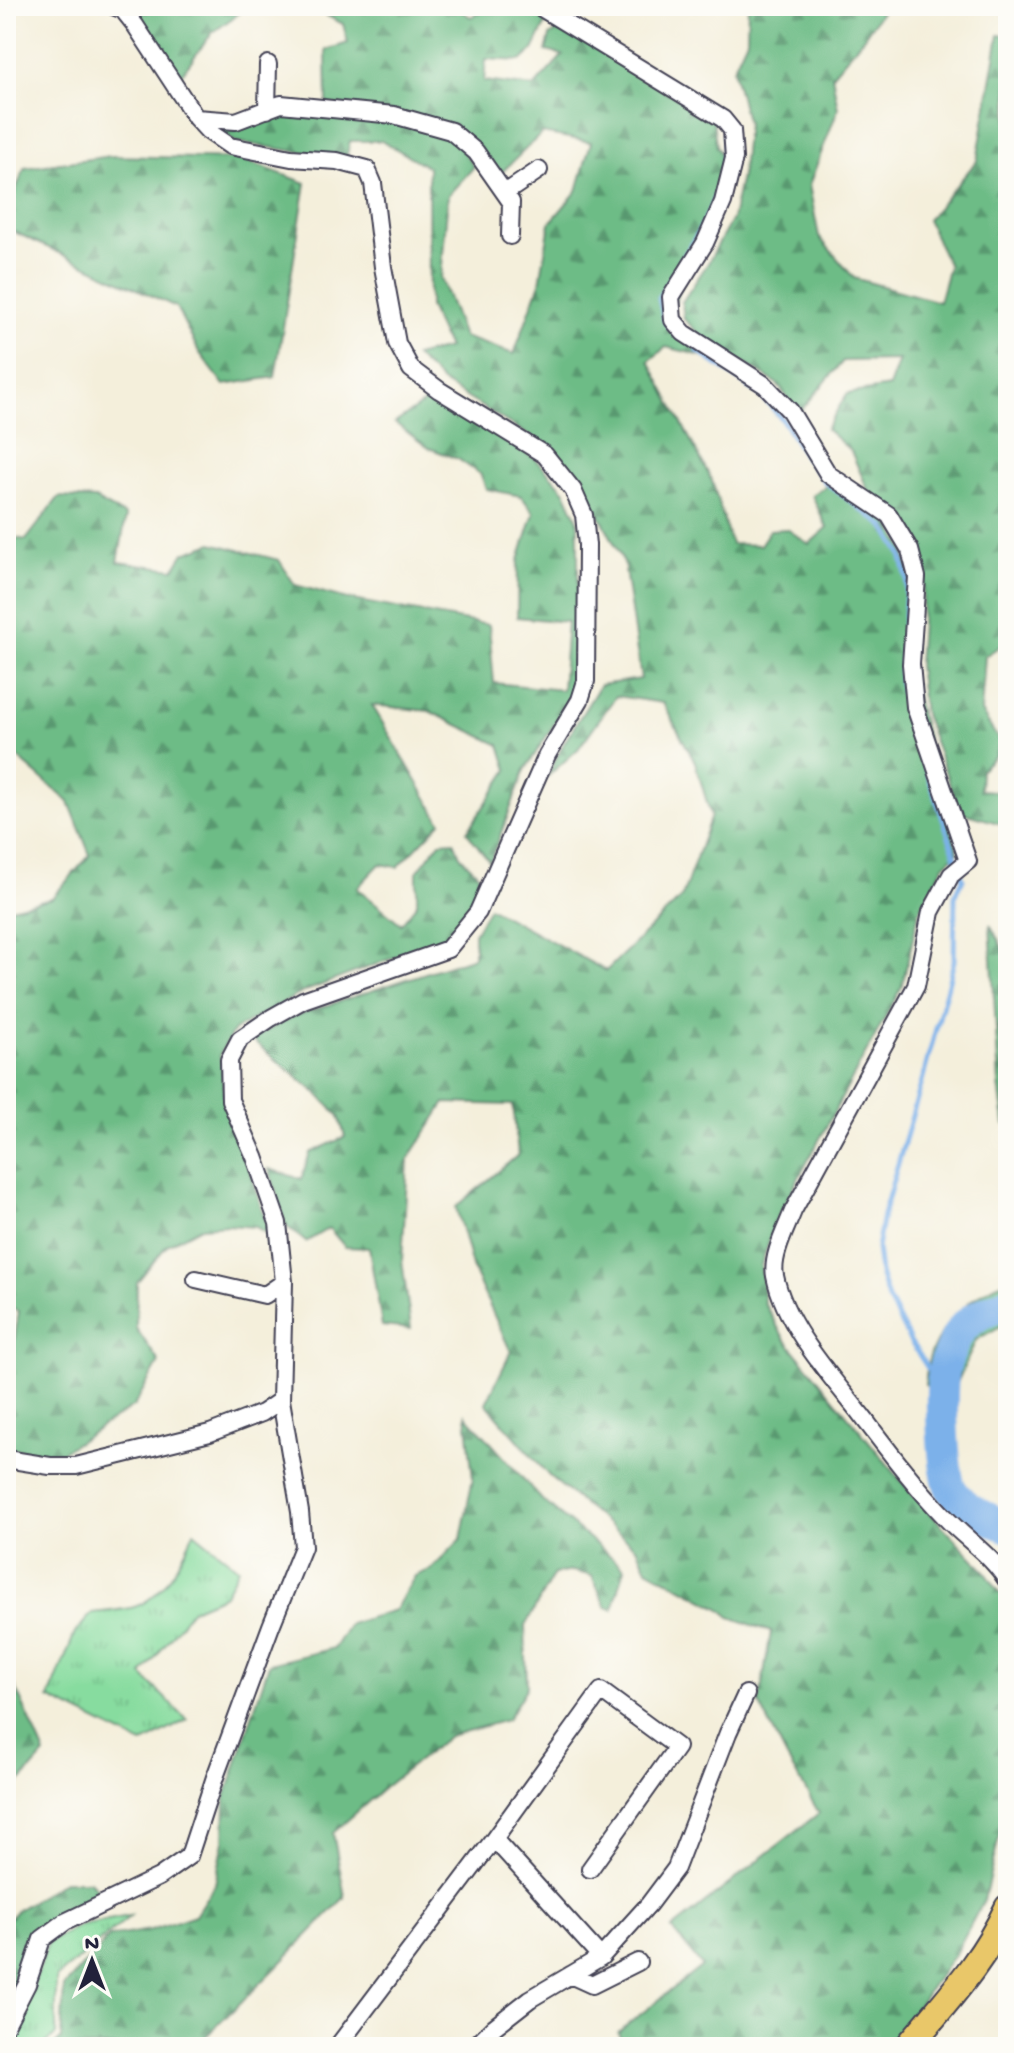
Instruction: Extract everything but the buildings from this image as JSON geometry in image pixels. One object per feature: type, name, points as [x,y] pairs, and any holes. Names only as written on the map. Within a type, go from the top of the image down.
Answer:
[{"type":"main road","points":[[908,2047],[976,1965],[1008,1908]]},
{"type":"street","points":[[6,2025],[27,1984],[42,1939],[65,1922],[159,1877],[189,1856],[260,1654],[303,1547],[281,1400],[284,1282],[278,1223],[255,1157],[230,1100],[229,1060],[240,1039],[303,1000],[448,949],[478,912],[547,755],[580,700],[586,681],[587,545],[584,515],[573,490],[545,455],[439,390],[411,369],[397,343],[383,267],[373,183],[367,169],[337,161],[291,158],[230,146],[208,131],[196,118],[135,25],[123,10],[113,6]]},
{"type":"street","points":[[538,6],[723,119],[732,130],[734,158],[723,202],[705,243],[671,297],[673,320],[684,333],[765,385],[790,411],[828,474],[889,515],[910,550],[917,577],[911,664],[915,707],[968,861],[951,875],[931,912],[916,986],[793,1211],[780,1243],[774,1273],[785,1305],[809,1347],[909,1476],[945,1518],[997,1564],[1008,1582]]},
{"type":"street","points":[[267,110],[268,64]]},
{"type":"street","points":[[196,118],[236,121],[281,104],[394,115],[451,131],[476,152],[511,202],[510,236]]},
{"type":"street","points":[[505,193],[539,170]]},
{"type":"street","points":[[196,1279],[265,1295],[284,1282]]},
{"type":"street","points":[[6,1459],[50,1466],[76,1466],[210,1433],[262,1413],[281,1400]]},
{"type":"street","points":[[337,2047],[601,1691],[677,1747],[590,1869]]},
{"type":"street","points":[[474,2047],[530,1999],[601,1957],[649,1904],[676,1868],[746,1694]]},
{"type":"street","points":[[494,1839],[601,1957]]},
{"type":"street","points":[[570,1975],[592,1985],[638,1962]]},
{"type":"green space","points":[[139,6],[249,6],[212,33],[177,80],[151,32],[133,10]]},
{"type":"green space","points":[[308,6],[453,6],[471,17],[495,6],[528,6],[548,19],[533,50],[521,61],[486,59],[484,81],[534,87],[563,55],[546,51],[550,36],[561,28],[713,119],[716,146],[728,167],[669,319],[715,359],[666,347],[649,361],[712,481],[731,544],[760,545],[770,530],[787,529],[809,544],[827,528],[812,495],[833,482],[886,516],[904,549],[911,579],[907,665],[958,852],[944,865],[919,912],[902,986],[776,1220],[761,1265],[764,1303],[784,1338],[912,1494],[983,1569],[1008,1604],[1008,1786],[984,1900],[956,1952],[888,2047],[624,2047],[618,2032],[702,1966],[672,1929],[819,1813],[759,1703],[771,1632],[730,1617],[721,1609],[647,1569],[638,1549],[549,1476],[486,1403],[511,1352],[473,1270],[456,1207],[518,1155],[513,1105],[445,1103],[408,1160],[402,1260],[411,1329],[382,1326],[369,1248],[345,1247],[329,1228],[306,1242],[285,1225],[269,1169],[301,1179],[310,1153],[345,1137],[339,1116],[318,1094],[251,1039],[292,1017],[474,957],[474,933],[489,907],[606,971],[682,897],[711,816],[695,762],[663,703],[616,696],[578,749],[547,777],[600,685],[641,679],[624,563],[603,521],[570,468],[530,436],[443,383],[415,356],[448,348],[429,307],[428,167],[382,141],[350,141],[346,159],[236,142],[207,125],[281,112],[381,119],[445,134],[457,142],[474,167],[448,195],[441,278],[463,337],[514,354],[540,283],[550,223],[577,191],[591,142],[542,133],[498,176],[454,125],[327,104],[326,50],[348,43],[343,24]]},
{"type":"green space","points":[[748,6],[885,6],[832,75],[838,109],[809,185],[819,237],[854,278],[939,302],[949,266],[927,220],[977,161],[999,35],[1008,36],[1008,641],[985,656],[981,712],[1004,748],[981,769],[980,790],[1008,792],[1008,826],[960,812],[924,714],[918,665],[924,579],[919,552],[899,514],[868,490],[851,451],[826,429],[847,394],[889,387],[899,360],[843,361],[799,413],[776,383],[704,338],[684,319],[682,302],[732,219],[742,171],[747,124],[733,69],[747,39]]},
{"type":"green space","points":[[111,156],[241,159],[306,183],[275,377],[224,385],[199,352],[176,307],[6,228],[6,213],[25,168]]},
{"type":"green space","points":[[430,399],[536,459],[565,491],[578,520],[578,599],[569,701],[525,770],[490,862],[467,832],[508,770],[500,745],[429,711],[372,705],[441,822],[398,867],[380,864],[357,888],[401,924],[417,904],[417,872],[440,842],[454,841],[460,856],[479,875],[471,910],[441,943],[303,992],[234,1030],[220,1054],[224,1096],[241,1140],[270,1236],[256,1227],[201,1227],[167,1245],[137,1282],[136,1328],[159,1362],[134,1406],[57,1455],[6,1448],[6,1393],[19,1311],[6,1308],[6,909],[52,898],[90,855],[69,802],[6,750],[6,536],[26,540],[59,497],[95,499],[126,516],[118,562],[174,569],[184,553],[212,543],[279,560],[295,585],[347,599],[489,625],[494,683],[562,690],[567,622],[517,617],[518,563],[534,513],[521,496],[486,489],[481,475],[458,459],[429,448],[395,423]]},
{"type":"green space","points":[[990,924],[1008,958],[1008,1125],[1004,1124],[999,1083]]},
{"type":"green space","points":[[1008,1280],[1008,1322],[976,1340],[952,1394],[925,1385],[931,1353],[944,1329],[972,1300]]},
{"type":"green space","points":[[466,1415],[543,1501],[625,1568],[613,1609],[606,1607],[592,1576],[573,1571],[554,1574],[525,1626],[527,1687],[507,1720],[449,1736],[333,1833],[345,1897],[195,2047],[52,2047],[61,2039],[64,1987],[109,1937],[151,1930],[195,1915],[215,1884],[224,1841],[225,1799],[269,1664],[334,1648],[349,1624],[395,1610],[415,1576],[432,1569],[461,1539],[473,1478]]},
{"type":"green space","points":[[194,1532],[238,1568],[225,1595],[192,1609],[142,1675],[187,1720],[142,1744],[49,1698],[75,1633],[92,1613],[137,1606],[156,1593],[172,1575]]},
{"type":"green space","points":[[6,1666],[45,1754],[6,1798]]},
{"type":"green space","points":[[64,1881],[90,1881],[103,1896],[54,1920],[36,1937],[22,1980],[6,2010],[6,1922],[16,1911]]},
{"type":"green space","points":[[130,1916],[56,1978],[56,2035],[41,2047],[6,2047],[48,1943],[80,1925]]},
{"type":"waterway","points":[[669,326],[659,298],[711,208],[722,171],[724,133]]},
{"type":"waterway","points":[[698,351],[761,395],[782,419],[825,482],[884,526],[901,554],[907,579],[900,681],[904,702],[963,879],[955,895],[954,961],[883,1215],[877,1248],[888,1299],[910,1341],[942,1384]]},
{"type":"waterway","points":[[1008,1302],[977,1316],[959,1334],[944,1370],[942,1413],[946,1469],[952,1491],[970,1509],[1008,1527]]}]
